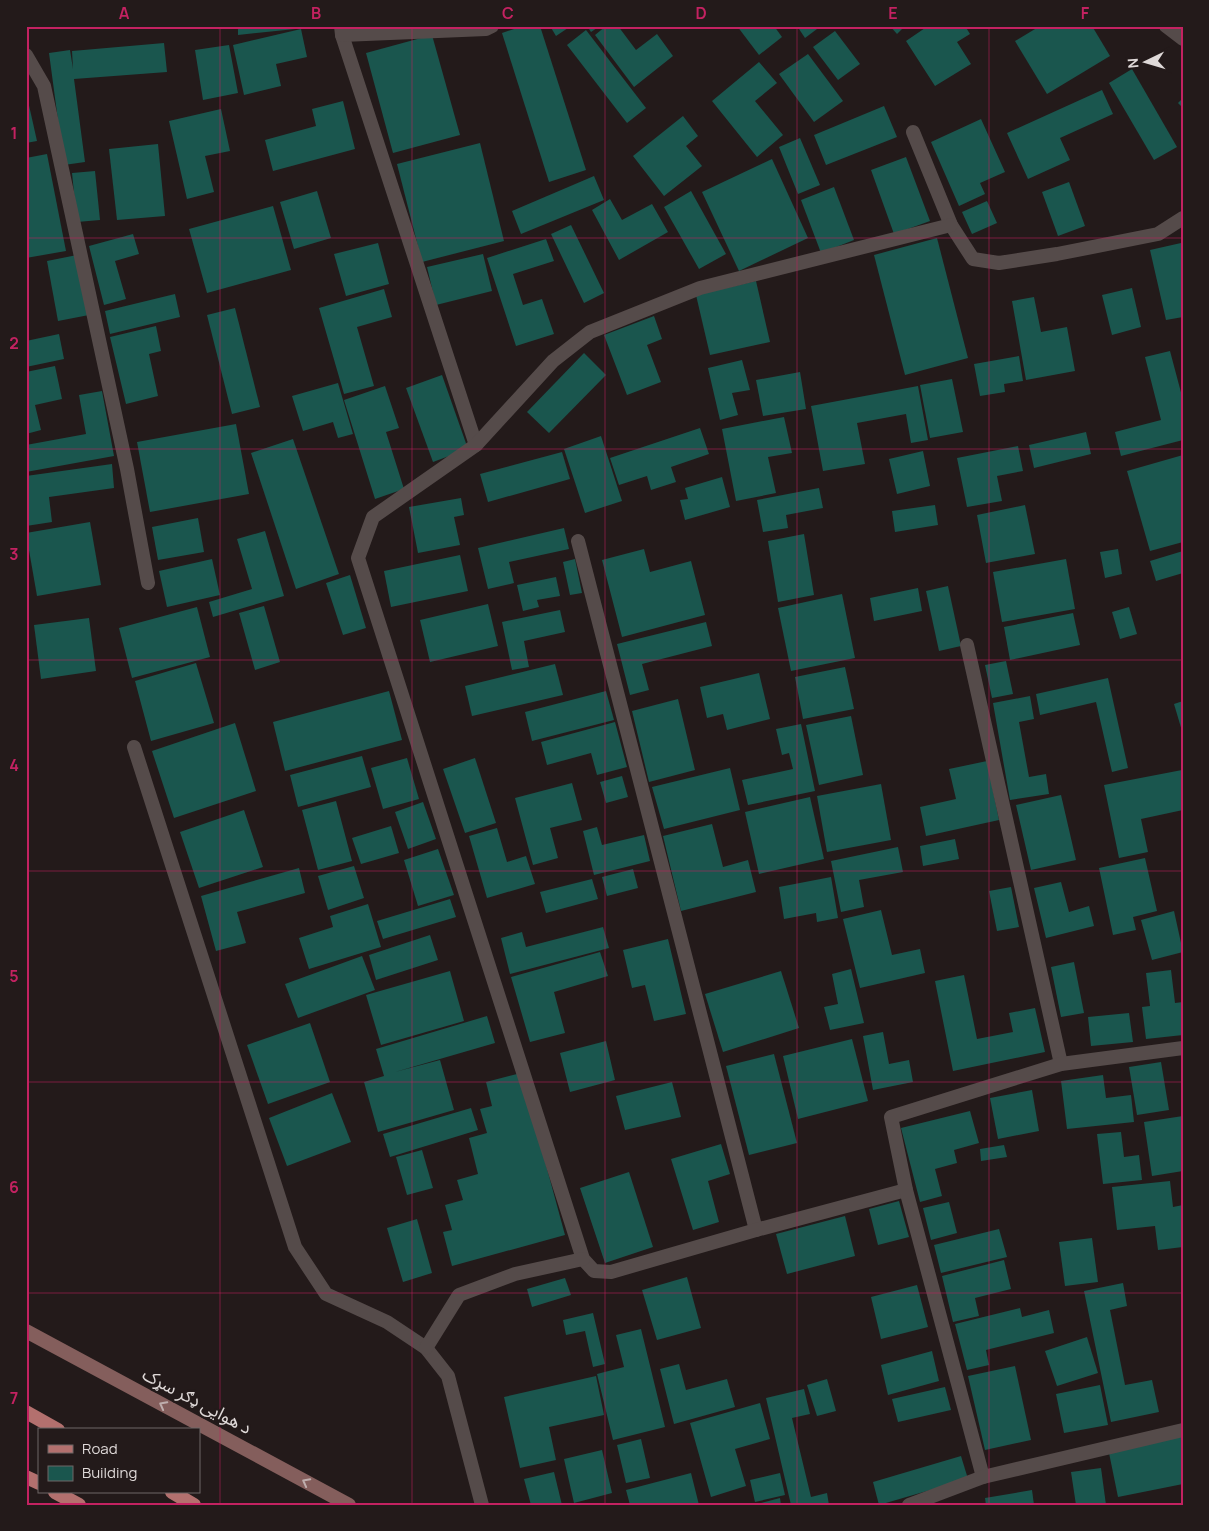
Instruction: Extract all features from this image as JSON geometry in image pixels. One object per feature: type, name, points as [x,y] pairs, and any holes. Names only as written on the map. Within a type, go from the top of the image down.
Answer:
[{"type":"main road","name":"د هوایی ډګر سړک","points":[[26,1331],[349,1505]]},
{"type":"main road","points":[[26,1412],[54,1428]]},
{"type":"main road","points":[[26,1477],[38,1483]]},
{"type":"main road","points":[[59,1494],[79,1505]]},
{"type":"main road","points":[[175,1494],[194,1505]]},
{"type":"street","points":[[476,445],[341,31],[486,29],[492,26]]},
{"type":"street","points":[[1166,26],[1183,40]]},
{"type":"street","points":[[26,55],[44,86],[127,469],[148,583]]},
{"type":"street","points":[[913,132],[951,226],[973,259],[999,263],[1057,254],[1158,234],[1183,218]]},
{"type":"street","points":[[906,1190],[756,1230],[611,1272],[594,1271],[583,1259],[358,558],[373,517],[476,445],[553,360],[590,332],[700,288],[951,226]]},
{"type":"street","points":[[578,541],[756,1230]]},
{"type":"street","points":[[967,645],[1061,1064]]},
{"type":"street","points":[[134,747],[295,1247],[326,1294],[388,1322],[426,1348],[448,1376],[482,1505]]},
{"type":"street","points":[[983,1477],[906,1190],[891,1117],[1061,1064],[1183,1048]]},
{"type":"street","points":[[426,1348],[459,1295],[515,1274],[583,1259]]},
{"type":"street","points":[[909,1505],[983,1477],[1183,1430]]},
{"type":"building","points":[[238,26],[305,26],[305,28],[238,35]]},
{"type":"building","points":[[523,26],[540,26],[586,170],[549,182],[502,33]]},
{"type":"building","points":[[550,26],[571,26],[556,36]]},
{"type":"building","points":[[587,26],[600,26],[591,32]]},
{"type":"building","points":[[606,26],[618,26],[636,50],[657,34],[673,56],[634,87],[595,35]]},
{"type":"building","points":[[737,26],[774,26],[782,37],[759,55]]},
{"type":"building","points":[[797,26],[821,26],[805,38]]},
{"type":"building","points":[[890,26],[905,26],[897,34]]},
{"type":"building","points":[[928,26],[965,26],[970,34],[957,42],[971,64],[935,86],[906,41]]},
{"type":"building","points":[[1040,26],[1092,26],[1110,56],[1047,94],[1015,41]]},
{"type":"building","points":[[301,29],[307,57],[276,64],[281,86],[244,95],[233,45]]},
{"type":"building","points":[[586,30],[646,108],[627,123],[567,45]]},
{"type":"building","points":[[835,31],[860,64],[838,80],[813,47]]},
{"type":"building","points":[[432,35],[460,135],[393,153],[366,53]]},
{"type":"building","points":[[164,43],[167,72],[74,79],[85,162],[64,165],[49,53],[70,50],[73,69],[72,51]]},
{"type":"building","points":[[229,45],[238,93],[203,100],[195,50]]},
{"type":"building","points":[[808,54],[843,101],[814,122],[779,74]]},
{"type":"building","points":[[759,62],[777,83],[755,101],[783,135],[757,157],[712,101]]},
{"type":"building","points":[[1132,69],[1177,147],[1154,160],[1109,83]]},
{"type":"building","points":[[1102,90],[1113,114],[1060,138],[1070,160],[1028,179],[1007,133]]},
{"type":"building","points":[[26,92],[37,141],[26,143]]},
{"type":"building","points":[[1183,98],[1183,108],[1178,103]]},
{"type":"building","points":[[343,101],[355,149],[273,171],[265,140],[316,126],[312,109]]},
{"type":"building","points":[[884,106],[897,137],[826,165],[814,135]]},
{"type":"building","points":[[221,109],[230,151],[205,156],[214,192],[187,199],[169,121]]},
{"type":"building","points":[[683,116],[698,136],[686,146],[702,166],[664,196],[633,156]]},
{"type":"building","points":[[981,119],[1005,172],[980,183],[985,194],[959,206],[931,142]]},
{"type":"building","points":[[800,138],[820,185],[798,194],[779,147]]},
{"type":"building","points":[[480,143],[504,241],[422,262],[397,164]]},
{"type":"building","points":[[158,144],[165,216],[117,220],[109,149]]},
{"type":"building","points":[[47,154],[66,251],[26,258],[26,158]]},
{"type":"building","points":[[906,157],[930,221],[894,234],[871,170]]},
{"type":"building","points":[[772,159],[808,238],[739,271],[702,192]]},
{"type":"building","points":[[95,171],[100,220],[77,222],[72,173]]},
{"type":"building","points":[[594,176],[604,200],[521,234],[512,211]]},
{"type":"building","points":[[1069,182],[1085,226],[1058,236],[1042,192]]},
{"type":"building","points":[[834,187],[854,240],[821,253],[801,200]]},
{"type":"building","points":[[317,191],[331,238],[294,249],[280,202]]},
{"type":"building","points":[[691,191],[726,254],[699,269],[664,207]]},
{"type":"building","points":[[610,199],[622,220],[652,204],[668,232],[619,260],[592,210]]},
{"type":"building","points":[[987,201],[997,223],[972,234],[962,212]]},
{"type":"building","points":[[273,206],[291,270],[207,293],[189,229]]},
{"type":"building","points":[[571,225],[604,293],[584,303],[551,234]]},
{"type":"building","points":[[133,234],[139,254],[115,261],[126,299],[104,305],[89,246]]},
{"type":"building","points":[[937,238],[968,358],[905,375],[874,255]]},
{"type":"building","points":[[546,239],[554,261],[513,274],[523,305],[542,299],[554,334],[516,346],[487,258]]},
{"type":"building","points":[[378,243],[389,284],[346,296],[334,254]]},
{"type":"building","points":[[1181,243],[1183,253],[1183,317],[1166,320],[1150,250]]},
{"type":"building","points":[[483,254],[492,291],[436,305],[427,267]]},
{"type":"building","points":[[77,255],[89,315],[58,321],[47,261]]},
{"type":"building","points":[[756,281],[770,342],[710,355],[696,295]]},
{"type":"building","points":[[1132,288],[1141,327],[1112,335],[1102,295]]},
{"type":"building","points":[[384,289],[392,317],[357,327],[374,386],[344,394],[319,308]]},
{"type":"building","points":[[175,294],[180,317],[110,334],[105,311]]},
{"type":"building","points":[[1034,297],[1041,332],[1067,327],[1075,371],[1026,380],[1012,301]]},
{"type":"building","points":[[235,308],[260,407],[232,414],[207,315]]},
{"type":"building","points":[[654,316],[662,339],[647,345],[661,382],[627,395],[604,335]]},
{"type":"building","points":[[156,326],[161,351],[149,354],[158,396],[126,404],[110,337]]},
{"type":"building","points":[[59,334],[64,359],[26,367],[26,341]]},
{"type":"building","points":[[1170,351],[1183,400],[1183,440],[1121,456],[1115,432],[1161,420],[1145,357]]},
{"type":"building","points":[[584,353],[606,375],[549,433],[527,412]]},
{"type":"building","points":[[1019,356],[1023,381],[1004,384],[1005,392],[980,396],[974,364]]},
{"type":"building","points":[[742,360],[750,390],[732,393],[738,415],[720,420],[708,368]]},
{"type":"building","points":[[55,366],[62,399],[35,405],[41,430],[26,434],[26,372]]},
{"type":"building","points":[[800,372],[806,409],[763,416],[756,380]]},
{"type":"building","points":[[442,375],[468,449],[433,462],[406,388]]},
{"type":"building","points":[[952,379],[963,432],[930,438],[920,385]]},
{"type":"building","points":[[338,383],[353,434],[338,438],[333,422],[303,431],[292,396]]},
{"type":"building","points":[[385,386],[399,428],[386,432],[404,489],[375,499],[344,400]]},
{"type":"building","points":[[918,386],[928,440],[911,443],[906,414],[857,423],[865,464],[823,471],[811,406]]},
{"type":"building","points":[[102,391],[114,456],[26,472],[26,445],[86,434],[79,395]]},
{"type":"building","points":[[784,417],[792,453],[768,457],[776,493],[736,501],[722,429]]},
{"type":"building","points":[[236,424],[249,494],[150,512],[137,442]]},
{"type":"building","points":[[700,428],[709,454],[671,467],[676,482],[651,490],[647,476],[619,485],[610,458]]},
{"type":"building","points":[[1086,432],[1091,454],[1034,468],[1029,445]]},
{"type":"building","points":[[601,436],[622,501],[585,513],[564,449]]},
{"type":"building","points":[[293,439],[339,574],[296,589],[251,453]]},
{"type":"building","points":[[1018,446],[1023,471],[997,476],[1002,501],[967,507],[957,458]]},
{"type":"building","points":[[923,451],[930,486],[897,494],[889,459]]},
{"type":"building","points":[[562,452],[570,479],[488,502],[480,474]]},
{"type":"building","points":[[1183,455],[1183,542],[1150,551],[1127,471]]},
{"type":"building","points":[[112,464],[114,488],[49,497],[52,522],[26,526],[26,476]]},
{"type":"building","points":[[722,477],[730,507],[685,520],[680,500],[688,499],[685,488]]},
{"type":"building","points":[[819,488],[823,508],[786,515],[788,528],[763,532],[757,500]]},
{"type":"building","points":[[461,498],[464,515],[454,517],[460,545],[418,553],[409,507]]},
{"type":"building","points":[[935,505],[938,525],[895,532],[892,511]]},
{"type":"building","points":[[1025,505],[1035,554],[986,563],[977,515]]},
{"type":"building","points":[[198,518],[204,552],[158,560],[152,527]]},
{"type":"building","points":[[90,522],[101,585],[37,596],[26,533]]},
{"type":"building","points":[[564,528],[569,549],[509,562],[514,583],[488,589],[478,548]]},
{"type":"building","points":[[265,531],[284,596],[213,617],[209,602],[252,589],[237,539]]},
{"type":"building","points":[[804,534],[814,595],[778,602],[768,541]]},
{"type":"building","points":[[644,549],[650,572],[691,561],[705,615],[622,637],[602,560]]},
{"type":"building","points":[[1118,549],[1122,574],[1105,578],[1100,552]]},
{"type":"building","points":[[1183,551],[1183,573],[1156,581],[1150,561]]},
{"type":"building","points":[[460,555],[468,591],[391,607],[384,571]]},
{"type":"building","points":[[212,559],[220,595],[167,607],[159,571]]},
{"type":"building","points":[[575,559],[582,593],[570,595],[563,562]]},
{"type":"building","points":[[1066,559],[1075,609],[1002,622],[993,572]]},
{"type":"building","points":[[350,575],[366,628],[343,635],[326,583]]},
{"type":"building","points":[[556,577],[560,596],[537,600],[539,607],[523,611],[517,585]]},
{"type":"building","points":[[948,586],[961,646],[939,651],[926,591]]},
{"type":"building","points":[[918,588],[922,611],[874,621],[870,598]]},
{"type":"building","points":[[842,594],[855,658],[791,671],[778,608]]},
{"type":"building","points":[[488,604],[498,646],[430,662],[420,620]]},
{"type":"building","points":[[264,606],[280,662],[255,670],[239,613]]},
{"type":"building","points":[[197,607],[210,657],[132,678],[119,628]]},
{"type":"building","points":[[1129,607],[1137,634],[1120,639],[1112,612]]},
{"type":"building","points":[[560,610],[565,632],[524,641],[529,667],[512,670],[502,622]]},
{"type":"building","points":[[1073,613],[1080,645],[1010,660],[1004,627]]},
{"type":"building","points":[[89,618],[96,671],[41,679],[34,625]]},
{"type":"building","points":[[706,622],[712,646],[642,664],[649,690],[630,695],[617,644]]},
{"type":"building","points":[[1006,661],[1013,694],[992,698],[985,665]]},
{"type":"building","points":[[196,663],[214,723],[151,741],[135,681]]},
{"type":"building","points":[[555,664],[563,695],[472,716],[465,686]]},
{"type":"building","points":[[845,667],[854,709],[803,719],[795,677]]},
{"type":"building","points":[[759,673],[770,719],[727,730],[723,714],[707,718],[700,687]]},
{"type":"building","points":[[1108,678],[1128,768],[1112,772],[1096,702],[1040,715],[1036,694]]},
{"type":"building","points":[[389,691],[402,740],[285,771],[273,722]]},
{"type":"building","points":[[606,691],[614,720],[532,741],[525,712]]},
{"type":"building","points":[[1030,696],[1034,719],[1019,722],[1029,777],[1046,774],[1049,794],[1010,800],[993,703]]},
{"type":"building","points":[[678,699],[695,770],[649,782],[632,711]]},
{"type":"building","points":[[1183,701],[1183,731],[1182,731],[1174,704]]},
{"type":"building","points":[[851,716],[863,775],[819,785],[806,725]]},
{"type":"building","points":[[615,722],[627,767],[597,775],[591,753],[547,765],[541,742]]},
{"type":"building","points":[[235,723],[256,791],[174,818],[152,751]]},
{"type":"building","points":[[801,724],[815,791],[748,805],[742,780],[793,769],[789,753],[782,755],[776,729]]},
{"type":"building","points":[[362,756],[371,787],[298,807],[290,775]]},
{"type":"building","points":[[407,758],[419,799],[383,809],[371,768]]},
{"type":"building","points":[[475,758],[496,823],[465,833],[443,769]]},
{"type":"building","points":[[987,761],[999,820],[926,836],[920,807],[956,799],[949,769]]},
{"type":"building","points":[[730,768],[740,810],[664,829],[652,787]]},
{"type":"building","points":[[1182,770],[1183,810],[1141,819],[1148,852],[1119,858],[1104,785]]},
{"type":"building","points":[[622,776],[628,797],[606,803],[600,782]]},
{"type":"building","points":[[572,783],[582,820],[550,828],[558,858],[533,865],[515,798]]},
{"type":"building","points":[[881,784],[891,840],[827,852],[817,796]]},
{"type":"building","points":[[1061,795],[1076,860],[1031,870],[1016,805]]},
{"type":"building","points":[[810,797],[824,859],[759,874],[745,812]]},
{"type":"building","points":[[336,801],[352,861],[318,870],[302,810]]},
{"type":"building","points":[[423,802],[436,839],[408,849],[395,812]]},
{"type":"building","points":[[244,810],[263,867],[199,888],[180,832]]},
{"type":"building","points":[[712,824],[723,867],[748,860],[756,892],[681,911],[663,836]]},
{"type":"building","points":[[391,826],[399,853],[361,864],[352,838]]},
{"type":"building","points":[[597,827],[602,845],[644,835],[650,861],[594,875],[583,831]]},
{"type":"building","points":[[497,828],[507,862],[526,856],[535,884],[487,898],[469,836]]},
{"type":"building","points":[[955,839],[959,859],[923,866],[920,846]]},
{"type":"building","points":[[898,847],[903,872],[859,880],[864,907],[841,912],[831,861]]},
{"type":"building","points":[[438,849],[454,895],[418,906],[404,860]]},
{"type":"building","points":[[1145,858],[1157,911],[1133,917],[1136,930],[1113,935],[1099,868]]},
{"type":"building","points":[[354,866],[364,898],[328,910],[318,876]]},
{"type":"building","points":[[299,868],[305,893],[237,912],[246,943],[216,951],[201,896]]},
{"type":"building","points":[[633,869],[638,888],[607,896],[602,877]]},
{"type":"building","points":[[831,877],[838,918],[817,922],[816,913],[784,919],[779,887]]},
{"type":"building","points":[[592,879],[598,899],[546,913],[540,892]]},
{"type":"building","points":[[1061,882],[1069,912],[1089,906],[1094,926],[1046,938],[1034,888]]},
{"type":"building","points":[[1011,887],[1019,927],[997,931],[989,891]]},
{"type":"building","points":[[450,899],[456,917],[383,939],[377,921]]},
{"type":"building","points":[[368,904],[381,947],[309,969],[299,938],[333,927],[330,916]]},
{"type":"building","points":[[881,910],[892,955],[920,949],[925,973],[860,988],[843,919]]},
{"type":"building","points":[[1174,911],[1183,952],[1152,960],[1141,920]]},
{"type":"building","points":[[603,927],[609,948],[510,974],[501,938],[522,932],[526,947]]},
{"type":"building","points":[[430,935],[438,960],[376,980],[369,955]]},
{"type":"building","points":[[668,939],[686,1014],[654,1021],[645,985],[632,988],[623,950]]},
{"type":"building","points":[[600,952],[608,976],[554,992],[565,1033],[530,1042],[511,977]]},
{"type":"building","points":[[362,956],[375,990],[298,1018],[285,984]]},
{"type":"building","points":[[1074,962],[1084,1013],[1061,1017],[1051,967]]},
{"type":"building","points":[[851,969],[864,1023],[830,1030],[824,1007],[838,1004],[832,974]]},
{"type":"building","points":[[1171,970],[1175,1003],[1183,1002],[1183,1035],[1146,1039],[1142,1007],[1150,1006],[1146,973]]},
{"type":"building","points":[[450,971],[464,1021],[381,1045],[366,995]]},
{"type":"building","points":[[781,971],[799,1028],[723,1052],[705,994]]},
{"type":"building","points":[[964,975],[977,1039],[1013,1032],[1009,1013],[1035,1008],[1045,1052],[953,1071],[935,981]]},
{"type":"building","points":[[1129,1013],[1133,1042],[1091,1046],[1088,1017]]},
{"type":"building","points":[[487,1016],[495,1043],[395,1072],[440,1060],[454,1110],[378,1132],[364,1082],[384,1076],[376,1049]]},
{"type":"building","points":[[310,1023],[330,1082],[268,1104],[247,1045]]},
{"type":"building","points":[[883,1032],[889,1064],[909,1060],[913,1082],[873,1090],[863,1036]]},
{"type":"building","points":[[852,1039],[868,1101],[798,1119],[783,1056]]},
{"type":"building","points":[[606,1041],[615,1080],[570,1092],[560,1053]]},
{"type":"building","points":[[774,1054],[797,1143],[749,1155],[726,1066]]},
{"type":"building","points":[[1161,1062],[1169,1110],[1137,1115],[1129,1067]]},
{"type":"building","points":[[521,1073],[565,1235],[452,1266],[443,1232],[452,1230],[445,1205],[463,1200],[457,1180],[478,1174],[469,1138],[487,1133],[480,1109],[492,1106],[486,1082]]},
{"type":"building","points":[[1103,1075],[1106,1098],[1131,1095],[1134,1122],[1067,1129],[1061,1081]]},
{"type":"building","points":[[672,1082],[681,1117],[625,1130],[616,1096]]},
{"type":"building","points":[[1032,1090],[1039,1131],[998,1139],[990,1098]]},
{"type":"building","points":[[332,1093],[351,1142],[287,1166],[269,1118]]},
{"type":"building","points":[[471,1108],[478,1130],[390,1157],[383,1134]]},
{"type":"building","points":[[970,1111],[979,1143],[954,1150],[957,1163],[935,1169],[942,1196],[920,1202],[901,1128]]},
{"type":"building","points":[[1183,1116],[1183,1171],[1152,1176],[1144,1122]]},
{"type":"building","points":[[1121,1132],[1124,1157],[1139,1155],[1142,1180],[1103,1184],[1097,1134]]},
{"type":"building","points":[[721,1144],[730,1174],[708,1181],[719,1222],[693,1230],[671,1159]]},
{"type":"building","points":[[1004,1145],[1007,1157],[981,1161],[980,1149]]},
{"type":"building","points":[[422,1150],[433,1188],[407,1195],[396,1157]]},
{"type":"building","points":[[629,1172],[653,1247],[605,1263],[580,1188]]},
{"type":"building","points":[[1170,1181],[1173,1207],[1183,1205],[1183,1247],[1158,1250],[1155,1226],[1117,1230],[1112,1187]]},
{"type":"building","points":[[899,1201],[909,1237],[878,1245],[869,1209]]},
{"type":"building","points":[[949,1202],[957,1233],[931,1240],[923,1208]]},
{"type":"building","points":[[845,1216],[855,1256],[787,1274],[776,1234]]},
{"type":"building","points":[[417,1219],[432,1273],[403,1282],[387,1228]]},
{"type":"building","points":[[999,1229],[1007,1257],[941,1273],[934,1245]]},
{"type":"building","points":[[1092,1238],[1098,1282],[1065,1286],[1059,1242]]},
{"type":"building","points":[[1004,1260],[1011,1289],[975,1298],[979,1316],[953,1322],[942,1276]]},
{"type":"building","points":[[687,1277],[701,1328],[657,1340],[642,1290]]},
{"type":"building","points":[[565,1278],[571,1295],[532,1307],[527,1289]]},
{"type":"building","points":[[1123,1283],[1127,1306],[1110,1310],[1125,1385],[1152,1380],[1159,1412],[1111,1422],[1084,1291]]},
{"type":"building","points":[[917,1285],[928,1327],[881,1339],[871,1297]]},
{"type":"building","points":[[1020,1308],[1022,1317],[1049,1310],[1054,1333],[986,1350],[989,1365],[967,1370],[955,1324]]},
{"type":"building","points":[[593,1313],[605,1364],[593,1367],[585,1331],[566,1335],[563,1320]]},
{"type":"building","points":[[641,1329],[665,1427],[613,1440],[597,1374],[624,1367],[616,1335]]},
{"type":"building","points":[[1087,1337],[1098,1373],[1057,1386],[1045,1351]]},
{"type":"building","points":[[932,1351],[939,1381],[888,1395],[881,1365]]},
{"type":"building","points":[[679,1364],[686,1390],[727,1379],[735,1407],[674,1424],[660,1369]]},
{"type":"building","points":[[1015,1366],[1031,1440],[985,1450],[968,1376]]},
{"type":"building","points":[[596,1376],[604,1415],[549,1427],[556,1460],[520,1468],[504,1397]]},
{"type":"building","points":[[827,1379],[836,1411],[817,1416],[807,1385]]},
{"type":"building","points":[[1100,1385],[1108,1425],[1064,1433],[1056,1394]]},
{"type":"building","points":[[945,1387],[951,1410],[898,1422],[892,1399]]},
{"type":"building","points":[[804,1389],[810,1414],[792,1418],[811,1497],[827,1493],[829,1505],[791,1505],[766,1398]]},
{"type":"building","points":[[760,1403],[770,1439],[735,1449],[746,1486],[711,1497],[690,1423]]},
{"type":"building","points":[[1183,1432],[1183,1484],[1118,1497],[1108,1448]]},
{"type":"building","points":[[641,1439],[650,1478],[626,1483],[617,1445]]},
{"type":"building","points":[[602,1450],[612,1493],[574,1503],[564,1459]]},
{"type":"building","points":[[961,1456],[968,1479],[879,1505],[873,1482]]},
{"type":"building","points":[[1101,1468],[1106,1505],[1076,1505],[1071,1472]]},
{"type":"building","points":[[554,1472],[562,1505],[531,1505],[524,1479]]},
{"type":"building","points":[[691,1473],[699,1505],[630,1505],[626,1490]]},
{"type":"building","points":[[780,1473],[785,1495],[755,1502],[750,1480]]},
{"type":"building","points":[[1032,1490],[1034,1505],[986,1505],[985,1498]]},
{"type":"building","points":[[780,1498],[781,1505],[757,1505],[757,1504]]}]
